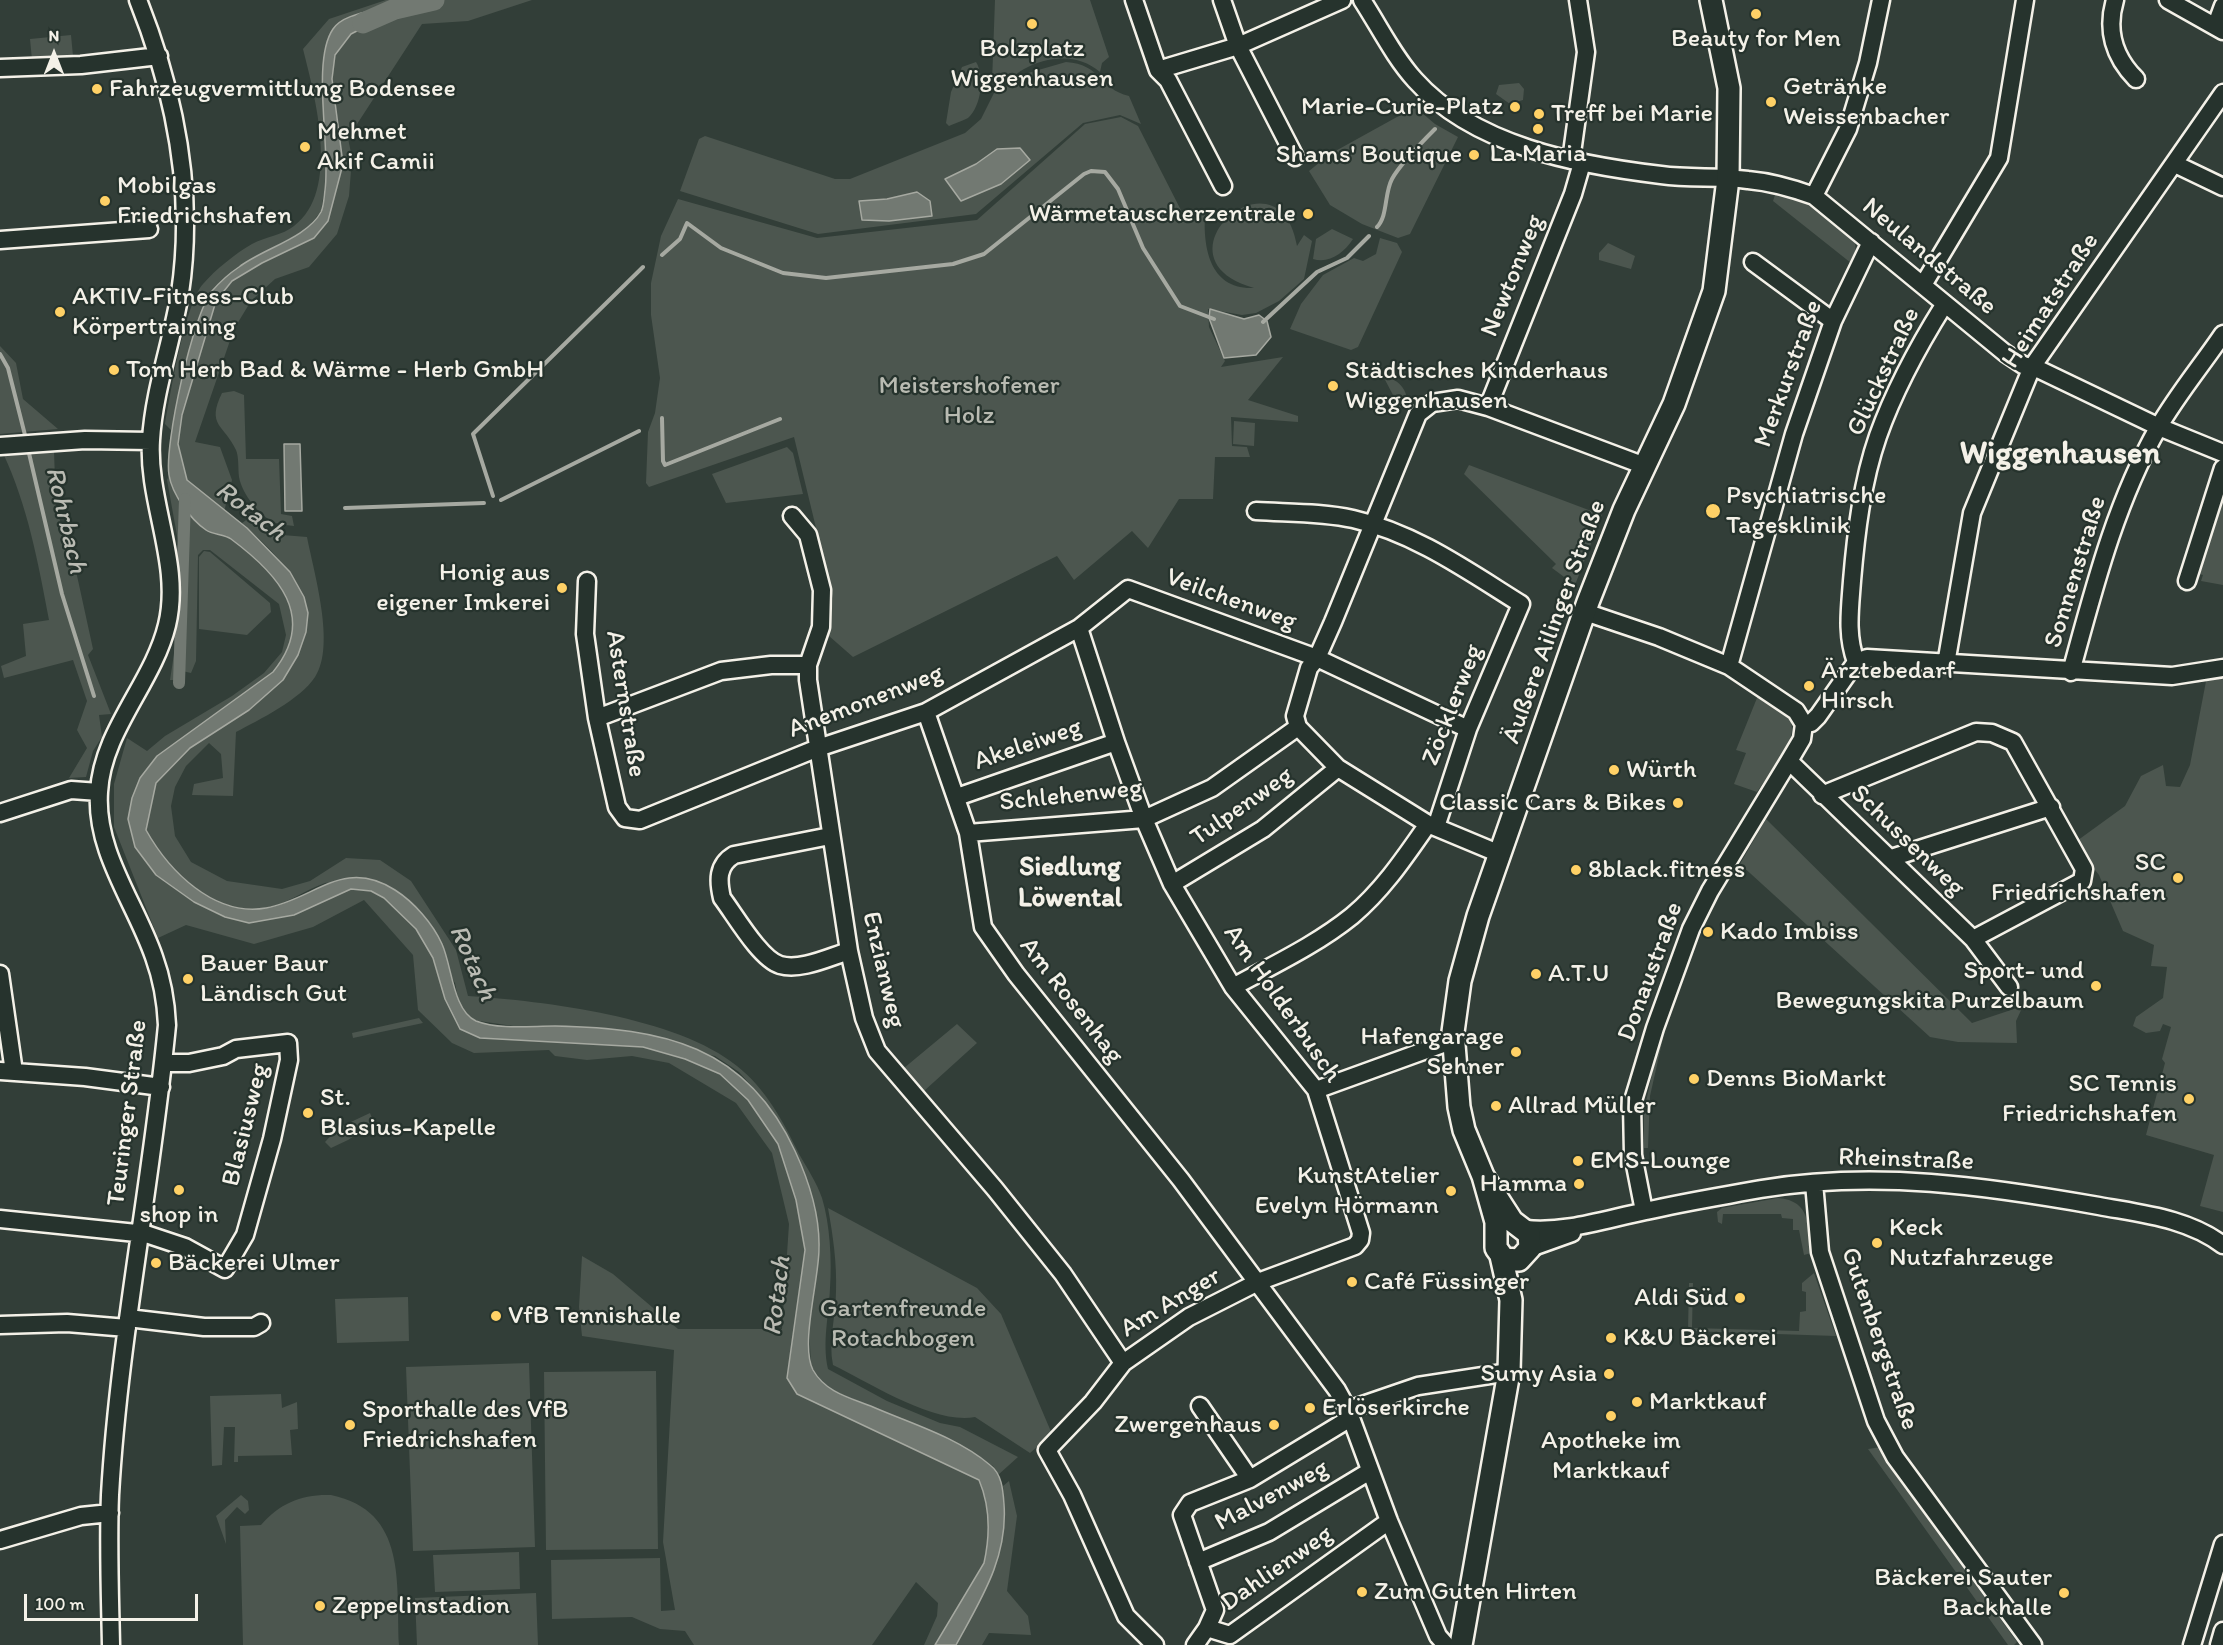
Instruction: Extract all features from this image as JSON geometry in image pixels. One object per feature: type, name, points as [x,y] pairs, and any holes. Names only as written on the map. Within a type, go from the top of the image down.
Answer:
[{"type":"main road","name":"Äußere Ailinger Straße","points":[[1483,1176],[1464,1130],[1454,1040],[1460,981],[1500,854],[1584,612],[1624,510],[1674,404],[1714,291],[1728,179],[1729,88],[1711,0]]},
{"type":"main road","points":[[1483,1176],[1497,1233],[1495,1242],[1501,1256],[1511,1300]]},
{"type":"main road","points":[[1461,1645],[1509,1372],[1511,1300],[1524,1240],[1483,1176]]},
{"type":"main road","points":[[1497,1233],[1506,1226],[1524,1240]]},
{"type":"main road","points":[[1501,1256],[1514,1261],[1524,1240]]},
{"type":"street","name":"Teuringer Straße","points":[[111,1645],[110,1513],[127,1323],[167,1025],[164,990],[150,947],[102,837],[99,792],[105,754],[156,658],[172,597],[153,478],[151,441],[157,396],[180,295],[186,217],[179,146],[159,56],[138,0]]},
{"type":"street","points":[[1134,0],[1158,70],[1168,80],[1223,186]]},
{"type":"street","points":[[1222,0],[1238,46],[1295,157]]},
{"type":"street","points":[[1158,70],[1187,53],[1238,46],[1342,0]]},
{"type":"street","name":"Neulandstraße","points":[[1362,0],[1413,78],[1445,108],[1478,127],[1521,145],[1576,161],[1662,176],[1728,179],[1785,186],[1814,196],[2004,353],[2159,427],[2223,453]]},
{"type":"street","name":"Newtonweg","points":[[1488,407],[1545,266],[1576,161],[1586,52],[1578,0]]},
{"type":"street","points":[[1814,196],[1848,129],[1868,63],[1881,0]]},
{"type":"street","points":[[1923,285],[1999,158],[2025,0]]},
{"type":"street","points":[[2115,0],[2110,15],[2113,45],[2122,65],[2136,79]]},
{"type":"street","points":[[2168,0],[2219,28],[2223,6]]},
{"type":"street","points":[[0,68],[81,65],[159,56]]},
{"type":"street","name":"Heimatstraße","points":[[1946,664],[1972,513],[2032,367],[2223,93]]},
{"type":"street","points":[[2175,164],[2223,187]]},
{"type":"street","points":[[0,240],[149,229]]},
{"type":"street","name":"Merkurstraße","points":[[1728,666],[1759,560],[1781,472],[1833,321],[1870,242]]},
{"type":"street","points":[[1753,262],[1833,321]]},
{"type":"street","name":"Glückstraße","points":[[1856,662],[1849,642],[1853,565],[1859,520],[1877,441],[1904,379],[1944,305]]},
{"type":"street","name":"Sonnenstraße","points":[[2071,672],[2107,544],[2131,484],[2159,427],[2223,334]]},
{"type":"street","points":[[1500,854],[1432,826],[1338,768],[1298,727],[1295,716],[1308,668],[1317,658],[1418,414],[1432,403],[1458,399],[1488,407],[1645,466]]},
{"type":"street","points":[[7,446],[45,442],[151,441]]},
{"type":"street","points":[[2187,581],[2223,468]]},
{"type":"street","points":[[1256,512],[1334,516],[1372,526]]},
{"type":"street","name":"Enzianweg","points":[[792,516],[808,535],[822,590],[821,627],[808,665],[808,680],[849,951],[864,1018],[876,1051],[995,1189],[1064,1274],[1123,1363]]},
{"type":"street","name":"Zöcklerweg","points":[[1233,987],[1322,937],[1353,916],[1390,878],[1432,826],[1468,729],[1521,604],[1428,547],[1372,526]]},
{"type":"street","name":"Asternstraße","points":[[587,581],[585,634],[597,718],[617,807],[625,818],[640,820]]},
{"type":"street","name":"Veilchenweg","points":[[1128,589],[1317,658],[1468,729]]},
{"type":"street","name":"Anemonenweg","points":[[640,820],[818,748],[926,712],[1079,628],[1128,589]]},
{"type":"street","points":[[1584,612],[1659,637],[1728,666],[1796,711],[1803,732],[1818,716],[1856,662],[1867,658],[2071,672],[2172,676],[2223,668]]},
{"type":"street","name":"Am Holderbusch","points":[[1079,628],[1116,742],[1144,819],[1172,884],[1233,987],[1316,1090],[1361,1233],[1355,1246]]},
{"type":"street","points":[[597,718],[721,671],[771,665],[808,665]]},
{"type":"street","name":"Am Rosenhag","points":[[926,712],[968,832],[983,927],[1016,974],[1181,1180],[1337,1390],[1438,1636],[1446,1645]]},
{"type":"street","name":"Schlehenweg","points":[[968,832],[1144,819],[1212,788],[1298,727]]},
{"type":"street","name":"Donaustraße","points":[[1644,1211],[1633,1155],[1632,1104],[1655,1028],[1691,929],[1710,891],[1790,761],[1803,732]]},
{"type":"street","points":[[1822,795],[1976,732],[1992,733],[2013,742],[2084,869],[2082,881],[1972,939]]},
{"type":"street","name":"Akeleiweg","points":[[957,797],[1116,742]]},
{"type":"street","name":"Schussenweg","points":[[1790,761],[1822,795],[1891,858],[1972,939],[2009,987]]},
{"type":"street","name":"Tulpenweg","points":[[1172,884],[1263,829],[1338,768]]},
{"type":"street","points":[[0,813],[71,790],[99,792]]},
{"type":"street","points":[[1891,858],[2051,807]]},
{"type":"street","points":[[830,836],[734,855],[724,861],[721,868],[720,888],[722,898],[765,955],[780,965],[806,964],[849,951]]},
{"type":"street","points":[[0,974],[7,1072],[160,1087]]},
{"type":"street","points":[[1316,1090],[1454,1040]]},
{"type":"street","name":"Blasiusweg","points":[[140,1233],[184,1247],[225,1269],[245,1235],[272,1139],[289,1060],[288,1043],[236,1049],[223,1056],[189,1063],[163,1063]]},
{"type":"street","name":"Rheinstraße","points":[[1524,1240],[1576,1232],[1582,1226],[1644,1211],[1764,1189],[1814,1183],[1897,1180],[1943,1182],[2170,1219],[2207,1233],[2223,1245]]},
{"type":"street","name":"Gutenbergstraße","points":[[1814,1183],[1820,1252],[1876,1422],[1895,1457],[2033,1645]]},
{"type":"street","points":[[0,1219],[140,1233]]},
{"type":"street","name":"Am Anger","points":[[1155,1645],[1126,1616],[1072,1495],[1047,1449],[1093,1402],[1123,1363],[1189,1317],[1258,1282],[1355,1246]]},
{"type":"street","points":[[0,1325],[127,1323],[254,1327],[261,1323]]},
{"type":"street","points":[[1207,1628],[1215,1610],[1182,1515],[1190,1503],[1250,1479],[1348,1414],[1418,1386],[1509,1372]]},
{"type":"street","points":[[1200,1406],[1250,1479]]},
{"type":"street","name":"Malvenweg","points":[[1198,1562],[1269,1532],[1370,1471]]},
{"type":"street","points":[[0,1540],[81,1516],[110,1513]]},
{"type":"street","name":"Dahlienweg","points":[[1195,1645],[1207,1628],[1230,1635],[1389,1521]]},
{"type":"street","points":[[2192,1645],[2223,1544]]},
{"type":"street","points":[[2219,1645],[2223,1631]]},
{"type":"green space","points":[[386,0],[532,0],[468,21],[422,24],[348,138],[352,158],[349,196],[337,234],[309,267],[275,279],[251,301],[234,329],[195,442],[220,447],[232,480],[224,512],[187,480],[178,444],[182,415],[202,339],[216,301],[232,281],[262,263],[314,238],[343,164],[332,79],[335,55],[351,34],[390,14],[333,28],[324,101],[328,168],[321,211],[307,229],[240,266],[200,319],[171,430],[165,424],[179,351],[190,310],[196,294],[213,273],[252,244],[290,229],[308,210],[317,190],[321,167],[321,142],[318,117],[303,49],[329,19]]},
{"type":"green space","points":[[995,0],[1090,0],[1109,57],[1102,63],[1100,72],[1073,59],[1053,59],[1024,69],[1006,81],[995,85],[992,82]]},
{"type":"green space","points":[[71,35],[73,56],[32,60],[30,39]]},
{"type":"green space","points":[[976,62],[981,83],[976,107],[968,118],[949,126],[946,123],[951,92],[962,67]]},
{"type":"green space","points":[[1066,62],[1086,67],[1111,88],[1129,96],[1141,124],[1120,115],[1083,123],[976,214],[818,234],[680,191],[699,139],[705,136],[835,179],[850,179],[965,133],[981,119],[994,93],[1028,73]]},
{"type":"green space","points":[[1519,83],[1524,89],[1523,100],[1510,104],[1496,94],[1499,85]]},
{"type":"green space","points":[[1415,107],[1435,124],[1458,137],[1410,234],[1398,238],[1362,224],[1330,205],[1309,171],[1330,154]]},
{"type":"green space","name":"Meistershofener Holz","points":[[1121,117],[1138,126],[1186,220],[1205,214],[1208,253],[1212,264],[1228,282],[1239,287],[1254,288],[1224,273],[1213,254],[1216,234],[1229,217],[1247,206],[1268,204],[1286,217],[1297,246],[1304,235],[1312,241],[1304,279],[1279,301],[1256,313],[1242,315],[1208,309],[1209,327],[1225,361],[1221,367],[1283,357],[1248,400],[1298,416],[1298,422],[1231,417],[1232,446],[1247,447],[1250,457],[1215,457],[1213,499],[1179,499],[1148,548],[1132,531],[1074,580],[1057,556],[853,657],[829,636],[833,598],[794,437],[649,487],[646,483],[648,432],[655,413],[660,378],[651,315],[651,283],[661,236],[678,199],[817,238],[977,220],[1085,124]]},
{"type":"green space","points":[[1777,189],[1832,217],[1850,233],[1855,246],[1851,263],[1773,201]]},
{"type":"green space","points":[[1332,229],[1353,239],[1345,249],[1330,259],[1313,259],[1316,239]]},
{"type":"green space","points":[[1380,238],[1397,243],[1402,252],[1358,347],[1351,350],[1290,329],[1301,304],[1323,275],[1354,258],[1363,261],[1376,254]]},
{"type":"green space","points":[[1608,243],[1635,256],[1631,269],[1599,260],[1599,253]]},
{"type":"green space","points":[[0,346],[16,363],[23,399],[58,429],[0,434]]},
{"type":"green space","points":[[1383,376],[1395,380],[1403,388],[1409,410],[1391,405],[1393,395]]},
{"type":"green space","points":[[234,391],[244,395],[246,459],[279,459],[281,514],[292,516],[294,526],[278,524],[264,516],[244,491],[239,477],[236,450],[216,419],[222,393]]},
{"type":"green space","points":[[1234,421],[1255,423],[1254,446],[1233,444]]},
{"type":"green space","points":[[787,447],[793,453],[803,494],[726,503],[712,474]]},
{"type":"green space","points":[[54,451],[56,508],[76,571],[93,649],[88,655],[111,714],[99,715],[102,737],[93,751],[86,777],[69,778],[87,748],[77,730],[87,701],[73,660],[4,678],[1,666],[26,656],[23,624],[49,620],[26,514],[3,453]]},
{"type":"green space","points":[[1469,465],[1602,515],[1575,585],[1552,568],[1556,564],[1464,474]]},
{"type":"green space","points":[[169,475],[178,498],[194,519],[206,530],[232,540],[271,576],[282,590],[293,621],[293,638],[286,656],[269,677],[232,705],[132,798],[156,875],[194,902],[225,917],[334,896],[351,889],[371,891],[384,898],[416,929],[433,958],[445,999],[460,1029],[509,1039],[643,1047],[685,1059],[720,1074],[748,1100],[778,1144],[796,1200],[805,1250],[787,1378],[797,1394],[979,1480],[983,1490],[988,1521],[984,1563],[935,1645],[924,1645],[937,1616],[938,1603],[916,1582],[872,1645],[694,1645],[685,1631],[660,1629],[632,1617],[552,1619],[551,1560],[660,1558],[661,1611],[675,1610],[663,1542],[674,1350],[582,1336],[579,1307],[582,1256],[613,1274],[678,1329],[782,1329],[789,1224],[772,1153],[736,1103],[669,1063],[632,1056],[587,1060],[555,1056],[549,1050],[474,1053],[452,1043],[418,1010],[413,955],[364,900],[313,927],[254,944],[186,925],[158,938],[114,827],[114,784],[127,738],[147,751],[165,736],[232,696],[264,673],[282,652],[286,635],[279,604],[210,550],[203,550],[198,555],[196,661],[191,673],[182,671],[175,680],[170,680],[179,621],[184,616],[186,558],[178,541],[167,480]]},
{"type":"green space","points":[[2223,482],[2223,585],[2201,581],[2203,575],[2195,573]]},
{"type":"green space","points":[[252,516],[270,534],[307,537],[322,609],[324,647],[321,664],[309,685],[279,708],[236,732],[233,796],[192,795],[194,784],[223,778],[221,754],[209,743],[186,766],[175,787],[171,806],[175,836],[191,862],[227,881],[282,889],[310,881],[346,858],[380,860],[411,881],[456,950],[468,996],[534,1002],[608,1014],[680,1035],[711,1049],[737,1066],[757,1085],[773,1106],[815,1181],[822,1198],[829,1231],[830,1255],[826,1338],[828,1369],[887,1401],[940,1423],[960,1427],[1018,1457],[998,1475],[993,1466],[951,1440],[827,1388],[811,1367],[809,1323],[820,1247],[763,1099],[739,1072],[715,1056],[556,1026],[520,1027],[472,1020],[460,1008],[455,983],[397,891],[330,882],[273,906],[246,909],[211,898],[180,875],[167,861],[146,830],[156,783],[190,748],[249,710],[283,680],[304,598],[277,557],[242,523]]},
{"type":"green space","points":[[204,551],[210,552],[270,603],[271,612],[247,635],[199,629],[199,557]]},
{"type":"green space","points":[[2207,676],[2223,676],[2223,1212],[2200,1206],[2214,1155],[2146,1135],[2165,1063],[2162,1059],[2171,1027],[2163,1024],[2160,1031],[2146,1033],[2133,1026],[2136,1017],[2163,998],[2167,967],[2151,966],[2154,945],[2123,931],[2099,875],[2074,843],[2125,806],[2141,776],[2163,765],[2166,786],[2180,787],[2190,765]]},
{"type":"green space","points":[[1759,693],[1783,710],[1792,726],[1788,746],[1757,792],[1734,784],[1746,753],[1736,750]]},
{"type":"green space","points":[[1766,819],[1972,1023],[2023,1006],[2016,1021],[2017,1043],[1958,1042],[1930,1037],[1740,864]]},
{"type":"green space","points":[[419,1018],[423,1023],[353,1038],[352,1033]]},
{"type":"green space","points":[[957,1024],[977,1043],[924,1091],[904,1068]]},
{"type":"green space","points":[[1660,1038],[1663,1038],[1650,1096],[1648,1148],[1644,1148],[1644,1111]]},
{"type":"green space","points":[[370,1113],[374,1123],[348,1140],[331,1148],[325,1142],[338,1128]]},
{"type":"green space","points":[[1778,1198],[1797,1204],[1806,1216],[1811,1253],[1804,1255],[1799,1230],[1793,1230],[1793,1219],[1782,1218],[1781,1214],[1723,1214],[1722,1224],[1718,1222],[1717,1212],[1722,1208]]},
{"type":"green space","name":"Gartenfreunde Rotachbogen","points":[[828,1208],[977,1288],[1001,1314],[1052,1434],[1030,1453],[975,1417],[959,1418],[922,1409],[833,1365],[831,1347],[836,1300],[836,1270]]},
{"type":"green space","points":[[1814,1273],[1836,1336],[1688,1331],[1689,1283],[1693,1283],[1692,1328],[1799,1331],[1800,1312],[1806,1311],[1806,1292],[1802,1291],[1802,1283]]},
{"type":"green space","points":[[408,1297],[409,1341],[337,1343],[335,1299]]},
{"type":"green space","points":[[529,1363],[535,1547],[413,1551],[406,1367]]},
{"type":"green space","points":[[656,1371],[658,1549],[546,1550],[544,1372]]},
{"type":"green space","points":[[281,1394],[282,1408],[297,1402],[298,1429],[290,1430],[292,1455],[238,1456],[238,1462],[234,1462],[235,1427],[224,1427],[222,1465],[212,1466],[210,1396]]},
{"type":"green space","points":[[1881,1447],[1889,1465],[2017,1642],[2014,1645],[2008,1645],[1868,1449]]},
{"type":"green space","points":[[1009,1481],[1017,1516],[1007,1591],[1028,1616],[1031,1635],[989,1633],[982,1645],[956,1645],[974,1611],[1005,1511],[1003,1486]]},
{"type":"green space","points":[[241,1495],[248,1501],[249,1510],[245,1514],[237,1507],[225,1520],[226,1544],[216,1516]]},
{"type":"green space","name":"Zeppelinstadion","points":[[331,1495],[356,1504],[374,1517],[386,1533],[393,1553],[396,1575],[399,1645],[243,1645],[240,1526],[261,1525],[268,1517],[292,1501],[310,1496]]},
{"type":"green space","points":[[519,1552],[520,1589],[435,1592],[433,1555]]},
{"type":"green space","points":[[536,1593],[538,1645],[417,1645],[415,1598]]},
{"type":"shaded area","points":[[387,7],[390,14],[351,34],[335,55],[332,79],[343,164],[328,221],[314,238],[262,263],[232,281],[216,301],[182,415],[178,444],[187,480],[247,528],[290,572],[304,597],[308,613],[306,632],[298,655],[283,680],[249,710],[190,748],[156,783],[146,830],[167,861],[180,875],[211,898],[229,905],[247,909],[266,908],[344,879],[360,878],[377,881],[395,890],[416,907],[434,929],[442,944],[462,1008],[476,1021],[505,1027],[555,1026],[631,1031],[665,1038],[697,1050],[726,1065],[752,1087],[775,1115],[795,1151],[805,1174],[816,1211],[819,1249],[808,1345],[813,1370],[818,1378],[840,1394],[934,1432],[977,1455],[994,1469],[1001,1483],[1004,1524],[997,1560],[991,1578],[956,1645],[935,1645],[984,1563],[988,1521],[983,1490],[979,1480],[797,1394],[787,1378],[805,1250],[796,1200],[778,1144],[748,1100],[720,1074],[685,1059],[643,1047],[480,1038],[460,1029],[445,999],[433,958],[416,929],[384,898],[371,891],[351,889],[294,915],[249,923],[225,917],[194,902],[156,875],[135,847],[128,819],[132,798],[140,778],[157,756],[273,672],[286,652],[292,633],[292,615],[277,582],[264,567],[231,539],[209,532],[200,525],[183,505],[171,482],[169,459],[171,437],[189,351],[204,304],[212,291],[236,269],[306,229],[321,212],[326,172],[322,83],[327,43],[333,29],[343,20]]},
{"type":"shaded area","points":[[1020,148],[1030,160],[1001,184],[961,201],[945,179],[976,164],[997,149]]},
{"type":"shaded area","points":[[917,192],[930,201],[932,216],[889,221],[862,220],[859,201],[887,199]]},
{"type":"shaded area","points":[[1210,309],[1244,319],[1259,315],[1267,321],[1271,337],[1256,355],[1224,358],[1209,318]]},
{"type":"shaded area","points":[[284,444],[300,444],[302,511],[285,511]]},
{"type":"waterway","name":"Rotach","points":[[363,23],[395,9],[434,0]]},
{"type":"waterway","points":[[1377,227],[1383,217],[1392,179],[1435,129]]},
{"type":"waterway","points":[[662,255],[680,239],[687,223],[721,248],[783,273],[826,278],[953,264],[984,254],[1084,174],[1091,171],[1105,172],[1118,189],[1143,248],[1180,306],[1214,319]]},
{"type":"waterway","points":[[1263,322],[1317,272],[1347,258],[1369,236]]},
{"type":"waterway","points":[[493,496],[473,434],[643,267]]},
{"type":"waterway","name":"Rohrbach","points":[[0,354],[8,368],[26,439]]},
{"type":"waterway","points":[[662,418],[665,465],[780,419]]},
{"type":"waterway","points":[[501,500],[639,431]]},
{"type":"waterway","name":"Rohrbach","points":[[28,449],[62,594],[94,696]]},
{"type":"waterway","points":[[179,683],[185,499]]},
{"type":"waterway","points":[[345,508],[484,503]]},
{"type":"place","name":"Beauty for Men","points":[[1756,14]]},
{"type":"place","name":"Bolzplatz Wiggenhausen","points":[[1032,24]]},
{"type":"place","name":"Fahrzeugvermittlung Bodensee","points":[[97,89]]},
{"type":"place","name":"Getränke Weissenbacher","points":[[1771,102]]},
{"type":"place","name":"Marie-Curie-Platz","points":[[1515,107]]},
{"type":"place","name":"Treff bei Marie","points":[[1539,114]]},
{"type":"place","name":"La Maria","points":[[1538,129]]},
{"type":"place","name":"Mehmet Akif Camii","points":[[305,147]]},
{"type":"place","name":"Shams' Boutique","points":[[1474,155]]},
{"type":"place","name":"Mobilgas Friedrichshafen","points":[[105,201]]},
{"type":"place","name":"Wärmetauscherzentrale","points":[[1308,214]]},
{"type":"place","name":"AKTIV-Fitness-Club Körpertraining","points":[[60,312]]},
{"type":"place","name":"Tom Herb Bad & Wärme - Herb GmbH","points":[[114,370]]},
{"type":"place","name":"Städtisches Kinderhaus Wiggenhausen","points":[[1333,386]]},
{"type":"place","name":"Psychiatrische Tagesklinik","points":[[1713,511]]},
{"type":"place","name":"Honig aus eigener Imkerei","points":[[562,588]]},
{"type":"place","name":"Ärztebedarf Hirsch","points":[[1809,686]]},
{"type":"place","name":"Würth","points":[[1614,770]]},
{"type":"place","name":"Classic Cars & Bikes","points":[[1678,803]]},
{"type":"place","name":"8black.fitness","points":[[1576,870]]},
{"type":"place","name":"SC Friedrichshafen","points":[[2178,878]]},
{"type":"place","name":"Kado Imbiss","points":[[1708,932]]},
{"type":"place","name":"A.T.U","points":[[1536,974]]},
{"type":"place","name":"Bauer Baur Ländisch Gut","points":[[188,979]]},
{"type":"place","name":"Sport- und Bewegungskita Purzelbaum","points":[[2096,986]]},
{"type":"place","name":"Hafengarage Sehner","points":[[1516,1052]]},
{"type":"place","name":"Denns BioMarkt","points":[[1694,1079]]},
{"type":"place","name":"SC Tennis Friedrichshafen","points":[[2189,1099]]},
{"type":"place","name":"Allrad Müller","points":[[1496,1106]]},
{"type":"place","name":"St. Blasius-Kapelle","points":[[308,1113]]},
{"type":"place","name":"EMS-Lounge","points":[[1578,1161]]},
{"type":"place","name":"Hamma","points":[[1579,1184]]},
{"type":"place","name":"shop in","points":[[179,1190]]},
{"type":"place","name":"KunstAtelier Evelyn Hörmann","points":[[1451,1191]]},
{"type":"place","name":"Keck Nutzfahrzeuge","points":[[1877,1243]]},
{"type":"place","name":"Bäckerei Ulmer","points":[[156,1263]]},
{"type":"place","name":"Café Füssinger","points":[[1352,1282]]},
{"type":"place","name":"Aldi Süd","points":[[1740,1298]]},
{"type":"place","name":"VfB Tennishalle","points":[[496,1316]]},
{"type":"place","name":"K&U Bäckerei","points":[[1611,1338]]},
{"type":"place","name":"Sumy Asia","points":[[1609,1374]]},
{"type":"place","name":"Marktkauf","points":[[1637,1402]]},
{"type":"place","name":"Erlöserkirche","points":[[1310,1408]]},
{"type":"place","name":"Apotheke im Marktkauf","points":[[1611,1416]]},
{"type":"place","name":"Sporthalle des VfB Friedrichshafen","points":[[350,1425]]},
{"type":"place","name":"Zwergenhaus","points":[[1274,1425]]},
{"type":"place","name":"Zum Guten Hirten","points":[[1362,1592]]},
{"type":"place","name":"Bäckerei Sauter Backhalle","points":[[2064,1593]]},
{"type":"place","name":"Zeppelinstadion","points":[[320,1606]]},
{"type":"district","name":"Wiggenhausen","points":[[2060,455]]},
{"type":"district","name":"Siedlung Löwental","points":[[1070,884]]}]
